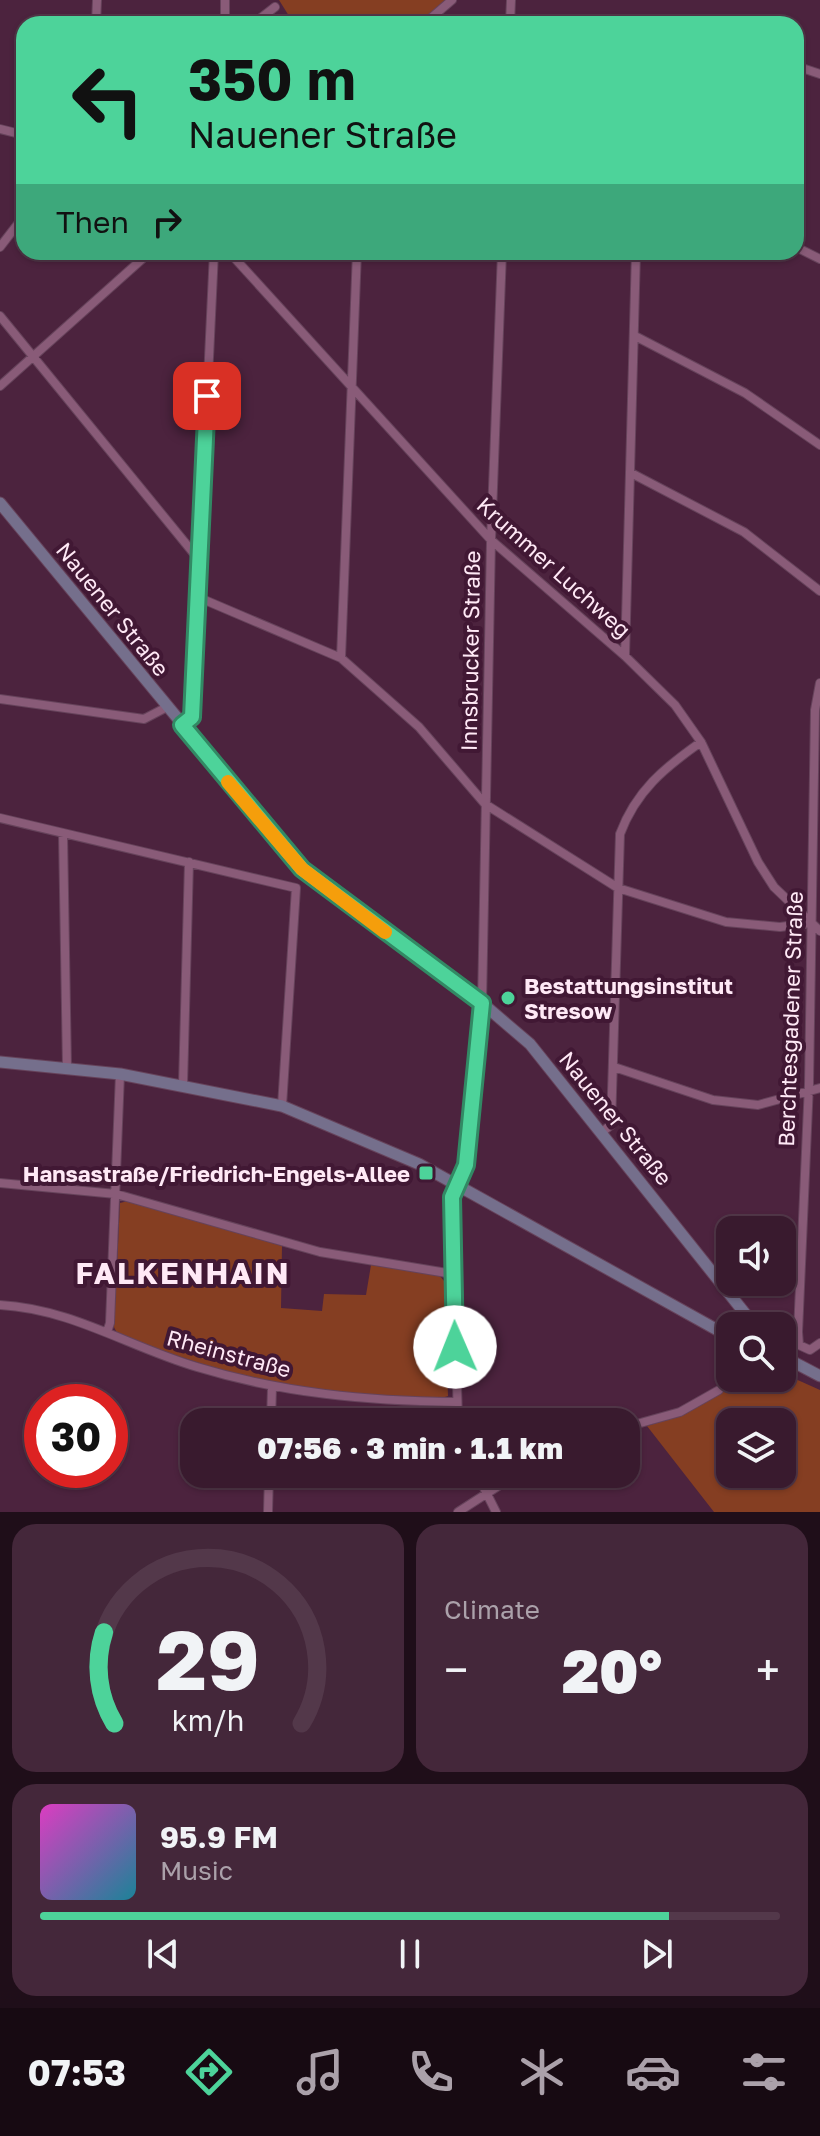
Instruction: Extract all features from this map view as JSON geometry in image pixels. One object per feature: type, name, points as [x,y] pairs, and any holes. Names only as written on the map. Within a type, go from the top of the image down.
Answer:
[{"type":"main road","name":"Nauener Straße","points":[[0,503],[302,869],[482,1003],[530,1044],[744,1312]]},
{"type":"main road","points":[[0,1062],[120,1074],[282,1106],[419,1164],[716,1329]]},
{"type":"main road","points":[[796,1363],[820,1376]]},
{"type":"street","points":[[433,16],[452,0]]},
{"type":"street","points":[[263,16],[275,7]]},
{"type":"street","points":[[0,247],[16,226]]},
{"type":"street","points":[[0,386],[141,260]]},
{"type":"street","points":[[182,725],[192,717],[214,260]]},
{"type":"street","name":"Krummer Luchweg","points":[[236,260],[491,540],[625,656],[675,705],[701,742],[758,862],[774,887],[820,931]]},
{"type":"street","points":[[341,658],[357,260]]},
{"type":"street","name":"Innsbrucker Straße","points":[[457,1408],[452,1197],[466,1165],[482,1003],[491,540],[502,260]]},
{"type":"street","points":[[625,656],[636,260]]},
{"type":"street","points":[[0,316],[200,561]]},
{"type":"street","points":[[635,336],[745,393],[820,445]]},
{"type":"street","points":[[631,473],[744,532],[820,591]]},
{"type":"street","points":[[200,598],[341,658],[419,727],[485,804],[618,888],[726,922],[780,927],[810,923]]},
{"type":"street","name":"Berchtesgadener Straße","points":[[820,683],[815,710],[807,1092],[798,1332],[799,1345],[810,1350],[820,1343]]},
{"type":"street","points":[[0,699],[144,719],[167,707]]},
{"type":"street","points":[[602,1132],[611,1125],[620,834],[628,812],[651,780],[701,742]]},
{"type":"street","points":[[0,818],[296,888],[282,1106]]},
{"type":"street","points":[[63,833],[67,1068]]},
{"type":"street","points":[[183,1085],[189,862]]},
{"type":"street","points":[[614,1067],[713,1100],[758,1105],[820,1088]]},
{"type":"street","points":[[107,1332],[110,1323],[120,1074]]},
{"type":"street","points":[[0,1183],[116,1194],[320,1252],[453,1274]]},
{"type":"street","name":"Rheinstraße","points":[[0,1305],[62,1315],[196,1367],[272,1387],[362,1400],[456,1402]]},
{"type":"street","points":[[271,1408],[272,1387]]},
{"type":"street","points":[[640,1423],[680,1412],[716,1392]]},
{"type":"street","points":[[268,1512],[269,1488]]},
{"type":"street","points":[[484,1488],[496,1512]]},
{"type":"street","points":[[458,1512],[496,1488]]},
{"type":"shaded area","points":[[279,0],[452,0],[433,16],[289,16]]},
{"type":"shaded area","points":[[128,1201],[282,1246],[281,1308],[322,1311],[324,1294],[366,1295],[371,1265],[440,1276],[444,1281],[448,1396],[430,1399],[362,1396],[290,1386],[220,1369],[117,1333],[114,1327],[120,1203]]},
{"type":"shaded area","points":[[796,1379],[820,1390],[820,1512],[714,1512],[647,1426],[696,1407],[717,1394],[796,1392]]},
{"type":"slow traffic","points":[[228,782],[302,869],[385,932]]},
{"type":"place","name":"Bestattungsinstitut Stresow","points":[[508,998]]},
{"type":"place","name":"Hansastraße/Friedrich-Engels-Allee","points":[[426,1173]]},
{"type":"district","name":"FALKENHAIN","points":[[183,1273]]},
{"type":"route","points":[[207,396],[200,598],[192,717],[182,725],[302,869],[482,1003],[466,1165],[452,1197],[455,1347]]}]
